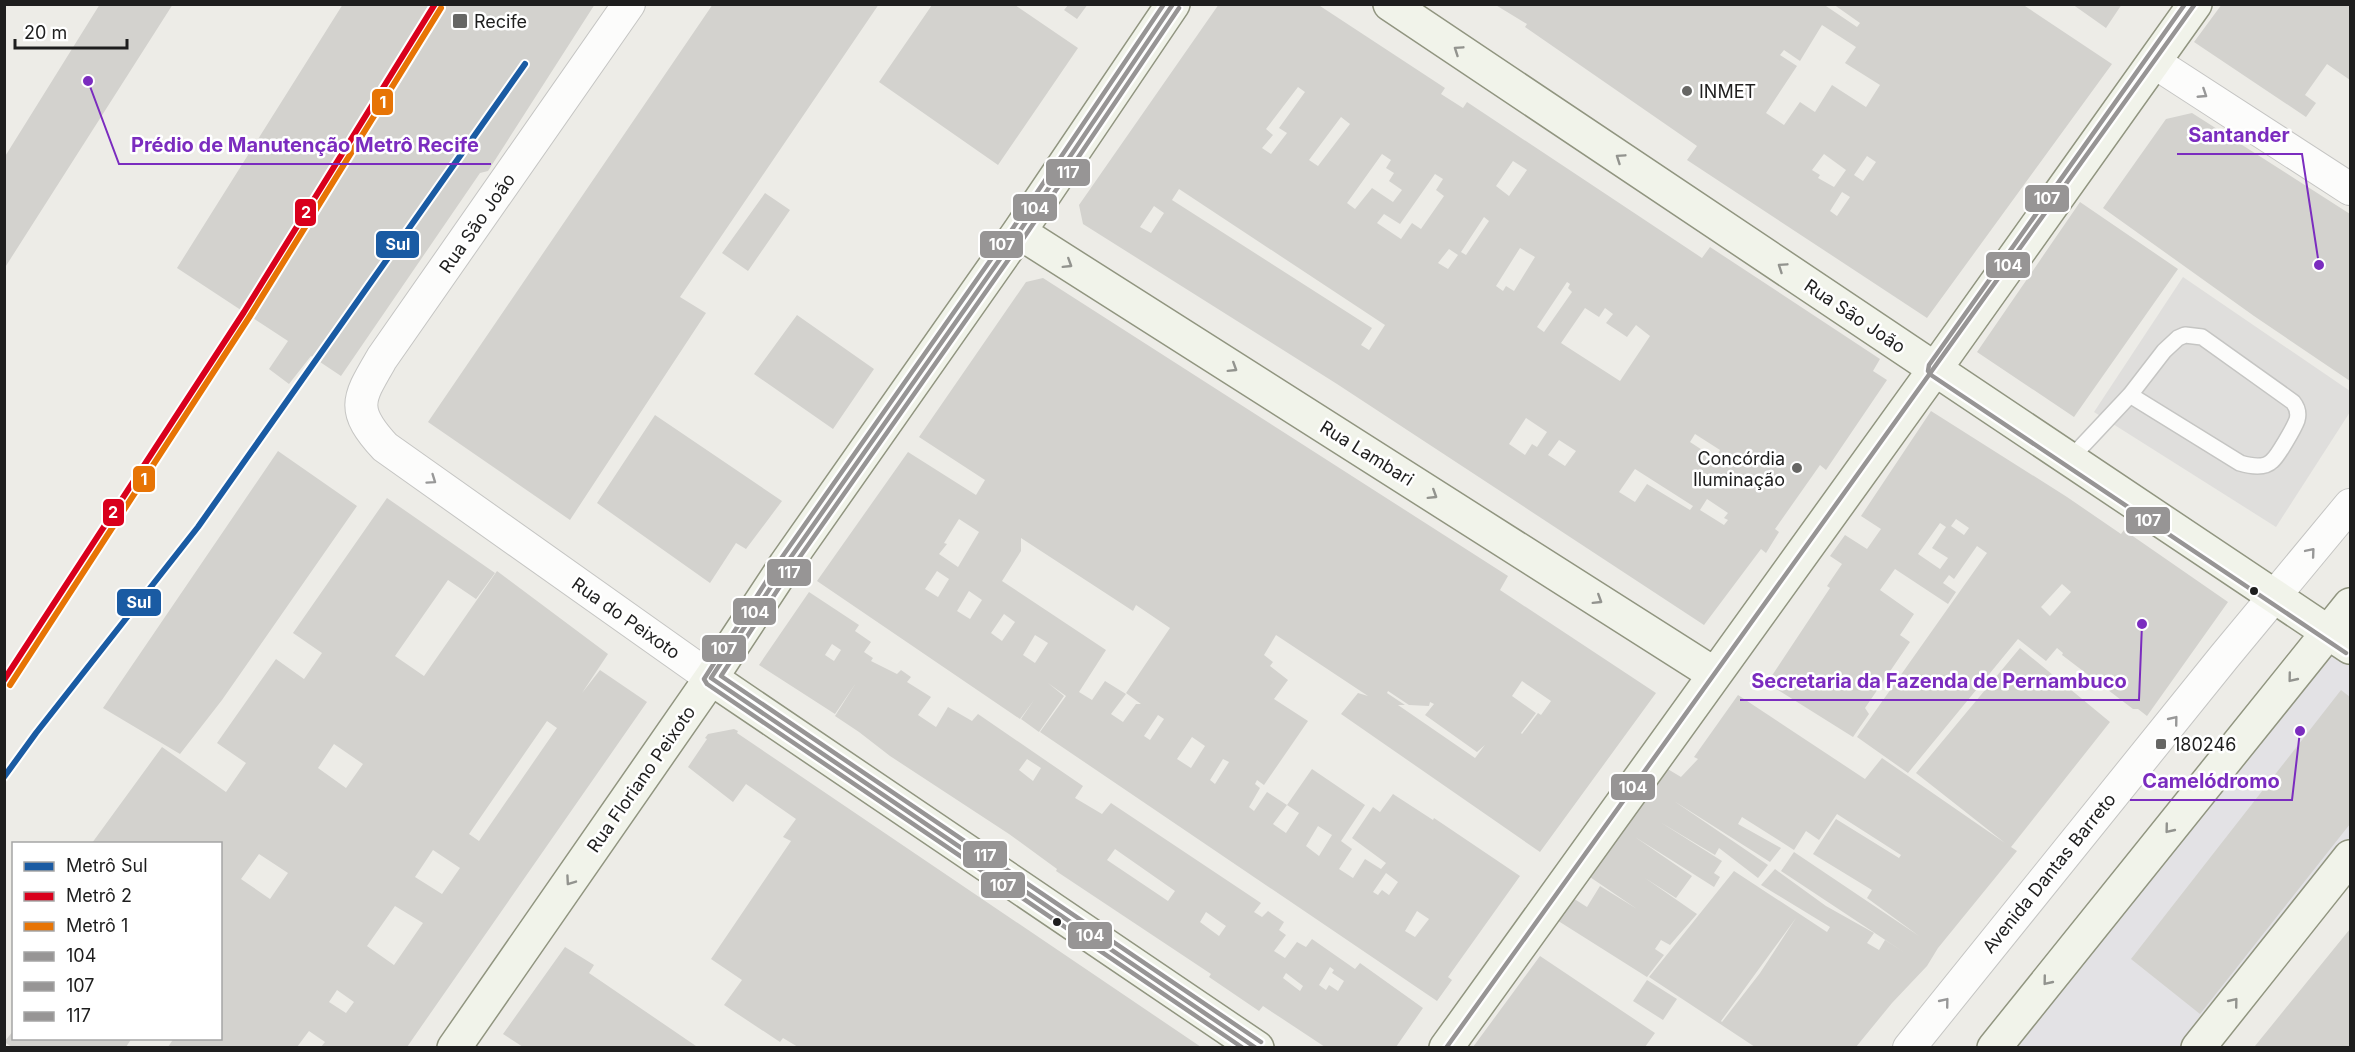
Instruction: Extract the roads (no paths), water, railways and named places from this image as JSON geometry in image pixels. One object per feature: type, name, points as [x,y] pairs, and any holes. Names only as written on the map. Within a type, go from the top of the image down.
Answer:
[{"type":"street","name":"Rua São João","points":[[385,447],[367,427],[362,409],[362,391],[382,358],[629,4]]},
{"type":"street","name":"Rua Floriano Peixoto","points":[[454,1047],[711,678],[786,564],[1019,232],[1173,4]]},
{"type":"street","name":"Rua São João","points":[[1390,4],[2340,640]]},
{"type":"street","points":[[1446,1047],[2195,4]]},
{"type":"street","points":[[2154,62],[2350,189]]},
{"type":"street","name":"Rua Lambari","points":[[1019,232],[1714,674]]},
{"type":"street","name":"Rua do Peixoto","points":[[385,447],[711,678],[1257,1047]]},
{"type":"street","name":"Avenida Dantas Barreto","points":[[1909,1047],[2350,505]]},
{"type":"street","points":[[1994,1047],[2340,640],[2350,605]]},
{"type":"street","points":[[2198,1047],[2350,858]]},
{"type":"lane","points":[[2069,460],[2130,395],[2163,351],[2178,338],[2193,335],[2202,337],[2293,402],[2298,413],[2296,421],[2272,462],[2262,466],[2252,466],[2240,463],[2130,395]]},
{"type":"metro line","name":"2","points":[[4,680],[244,312],[435,4]]},
{"type":"metro line","name":"1","points":[[10,685],[250,316],[441,8]]},
{"type":"metro line","name":"Sul","points":[[4,777],[198,527],[525,64]]},
{"type":"place","name":"Recife","points":[[460,21]]},
{"type":"place","name":"Prédio de Manutenção Metrô Recife","points":[[88,81]]},
{"type":"place","name":"INMET","points":[[1687,91]]},
{"type":"place","name":"Santander","points":[[2319,265]]},
{"type":"place","name":"Concórdia Iluminação","points":[[1797,468]]},
{"type":"place","name":"Secretaria da Fazenda de Pernambuco","points":[[2142,624]]},
{"type":"place","name":"Camelódromo","points":[[2300,731]]},
{"type":"place","name":"180246","points":[[2161,744]]}]
